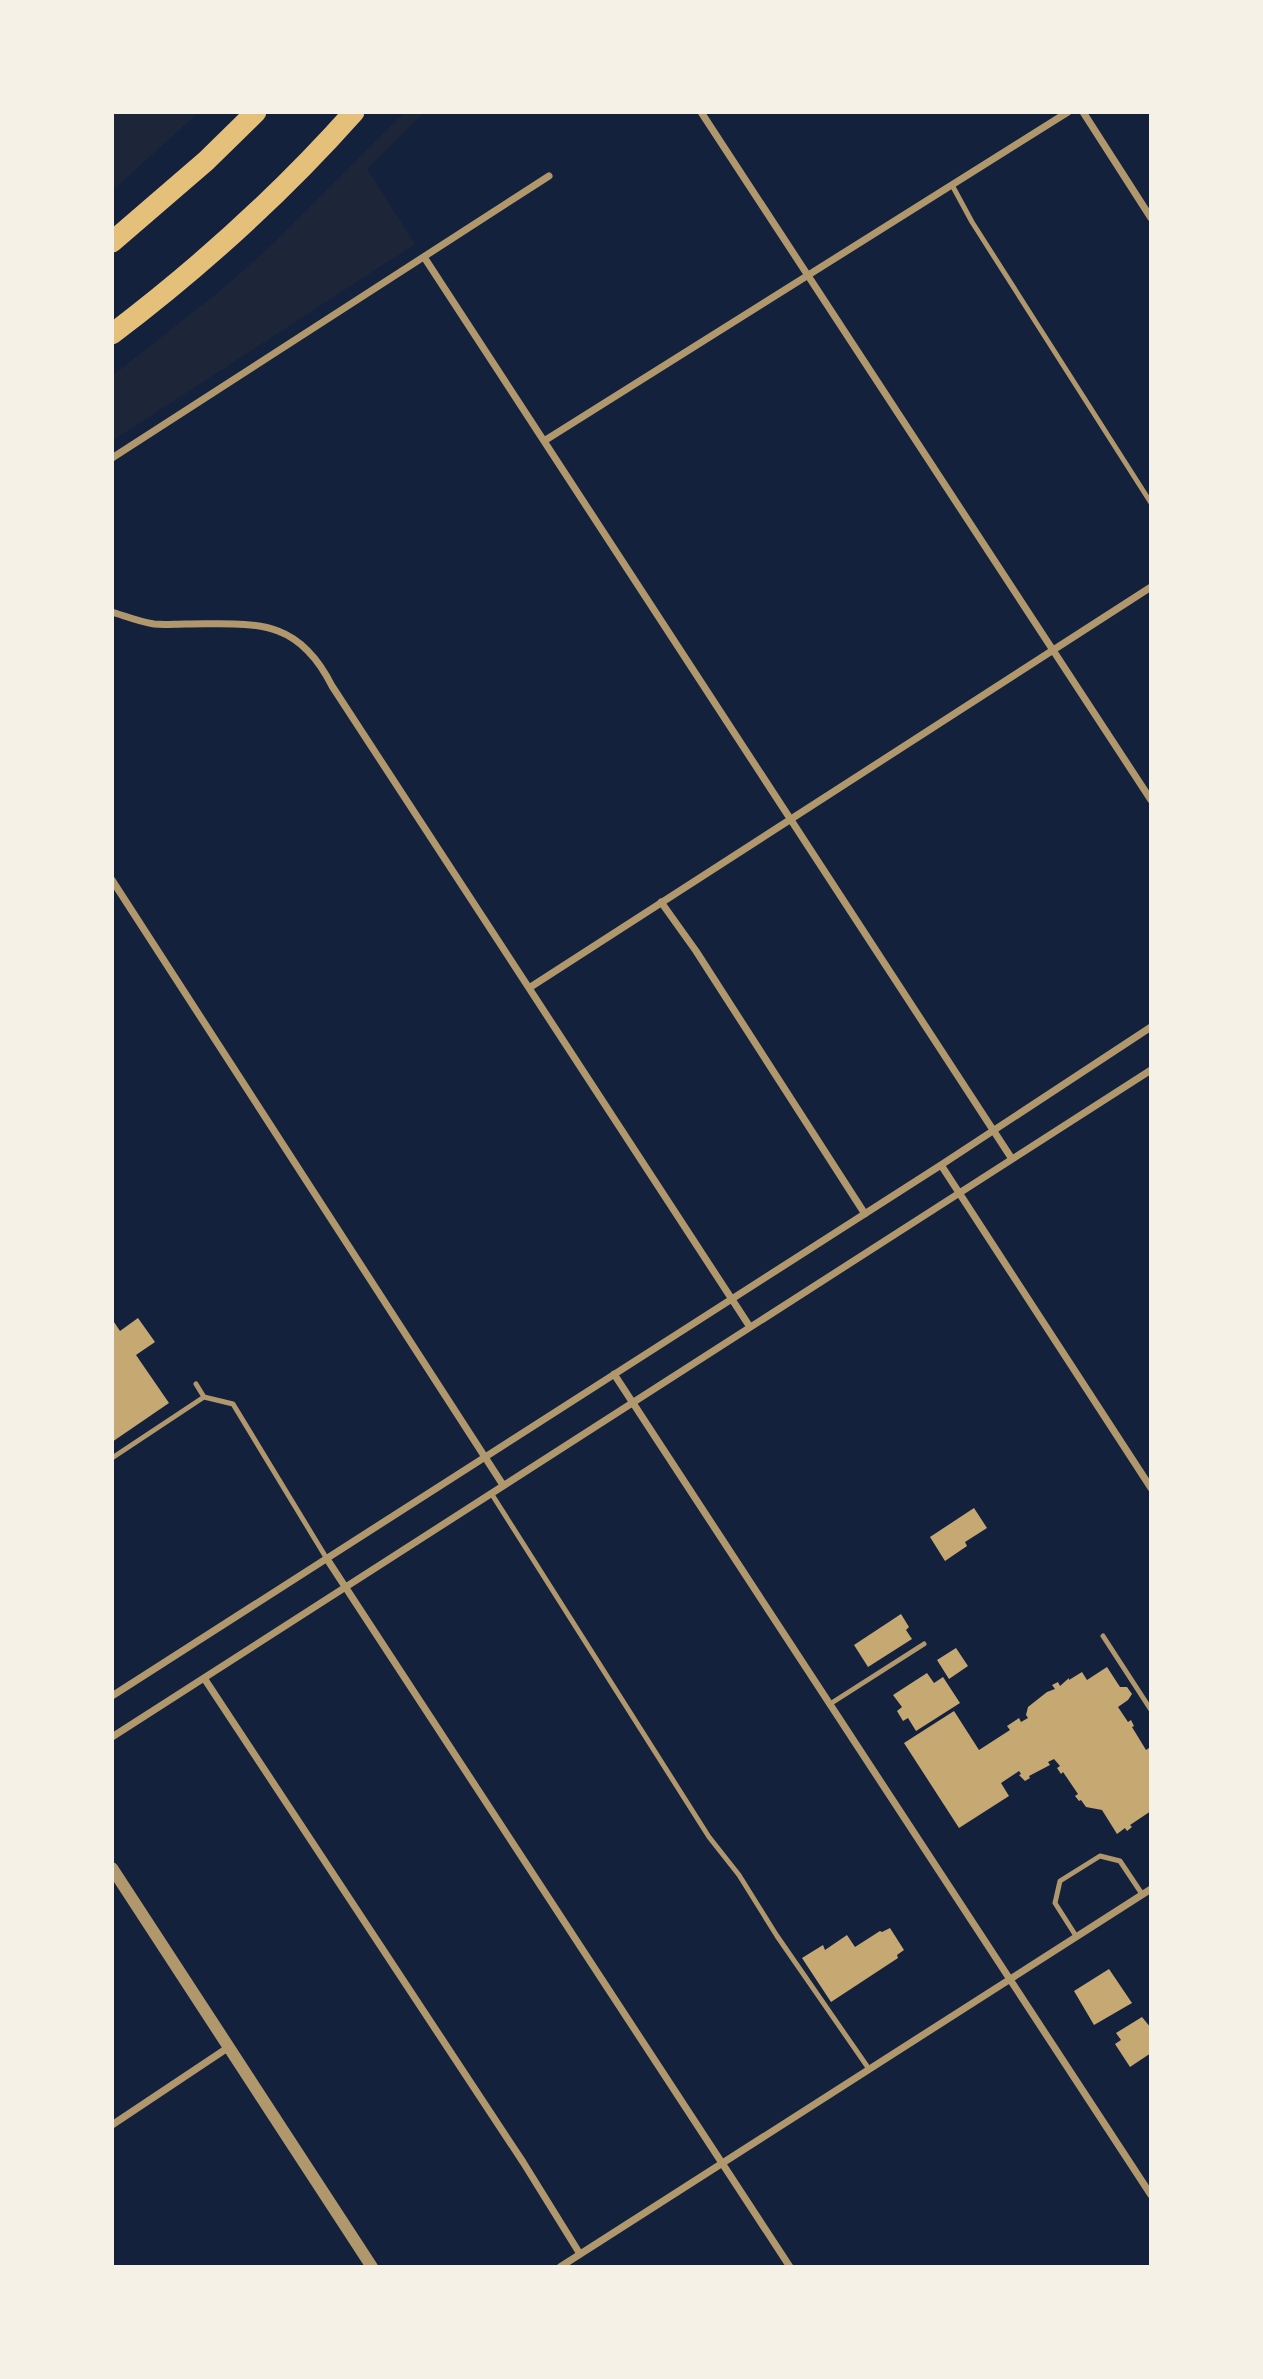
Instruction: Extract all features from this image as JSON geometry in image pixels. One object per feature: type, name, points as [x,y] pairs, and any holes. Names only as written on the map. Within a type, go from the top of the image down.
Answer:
[{"type":"highway","points":[[112,242],[206,161],[256,112]]},
{"type":"highway","points":[[112,334],[248,222],[308,163],[354,112]]},
{"type":"street","points":[[701,112],[1151,800]]},
{"type":"street","points":[[544,441],[1068,112]]},
{"type":"street","points":[[1083,112],[1151,218]]},
{"type":"street","points":[[112,458],[549,176]]},
{"type":"street","points":[[424,257],[1012,1159]]},
{"type":"street","points":[[528,988],[1151,587]]},
{"type":"street","points":[[112,612],[154,624],[256,624],[285,633],[310,652],[323,668],[332,686],[750,1327]]},
{"type":"street","points":[[112,880],[503,1485]]},
{"type":"street","points":[[661,902],[696,951],[865,1213]]},
{"type":"street","points":[[112,1696],[941,1165],[1151,1027]]},
{"type":"street","points":[[112,1737],[1151,1070]]},
{"type":"street","points":[[941,1165],[1151,1488]]},
{"type":"street","points":[[614,1374],[1151,2195]]},
{"type":"street","points":[[327,1559],[790,2267]]},
{"type":"street","points":[[204,1678],[523,2162],[580,2254]]},
{"type":"street","points":[[112,1868],[372,2267]]},
{"type":"street","points":[[560,2267],[1151,1889]]},
{"type":"street","points":[[112,2125],[229,2047]]},
{"type":"lane","points":[[952,185],[972,222],[1151,503]]},
{"type":"lane","points":[[196,1384],[204,1397],[233,1404],[327,1559]]},
{"type":"lane","points":[[112,1458],[204,1397]]},
{"type":"lane","points":[[491,1493],[709,1837],[738,1875],[869,2069]]},
{"type":"lane","points":[[1103,1636],[1151,1710]]},
{"type":"lane","points":[[830,1703],[924,1644]]},
{"type":"lane","points":[[1076,1936],[1055,1903],[1060,1881],[1100,1856],[1121,1861],[1142,1894]]},
{"type":"shaded area","points":[[112,112],[199,112],[112,191]]},
{"type":"shaded area","points":[[405,112],[424,112],[367,169],[415,244],[112,441],[112,376],[226,286],[274,243]]},
{"type":"building","points":[[138,1318],[155,1342],[136,1355],[169,1403],[112,1442],[112,1319],[120,1331]]},
{"type":"building","points":[[974,1508],[987,1528],[965,1542],[967,1546],[945,1561],[930,1537]]},
{"type":"building","points":[[901,1614],[912,1639],[868,1667],[854,1645]]},
{"type":"building","points":[[956,1648],[968,1666],[949,1679],[937,1660]]},
{"type":"building","points":[[1107,1667],[1120,1687],[1127,1687],[1132,1694],[1118,1707],[1128,1722],[1131,1720],[1134,1726],[1132,1727],[1146,1750],[1149,1748],[1151,1751],[1151,1811],[1130,1825],[1132,1827],[1127,1831],[1125,1828],[1117,1834],[1102,1810],[1086,1807],[1079,1801],[1075,1796],[1078,1794],[1063,1772],[1061,1774],[1057,1768],[1060,1766],[1054,1759],[1048,1762],[1050,1765],[1025,1781],[1019,1771],[1001,1783],[1009,1796],[959,1828],[904,1743],[954,1711],[979,1750],[1010,1730],[1007,1726],[1019,1718],[1021,1722],[1028,1718],[1028,1707],[1055,1689],[1052,1685],[1058,1682],[1060,1686],[1082,1672],[1087,1680]]},
{"type":"building","points":[[927,1673],[934,1683],[943,1677],[960,1703],[916,1731],[908,1718],[903,1721],[897,1711],[902,1707],[893,1695]]},
{"type":"building","points":[[890,1928],[904,1950],[897,1955],[898,1958],[831,2002],[802,1958],[823,1945],[825,1950],[847,1935],[855,1947],[880,1931]]},
{"type":"building","points":[[1109,1969],[1132,2003],[1094,2025],[1074,1991]]},
{"type":"building","points":[[1142,2017],[1151,2028],[1151,2053],[1130,2067],[1115,2044],[1121,2040],[1116,2033]]}]
